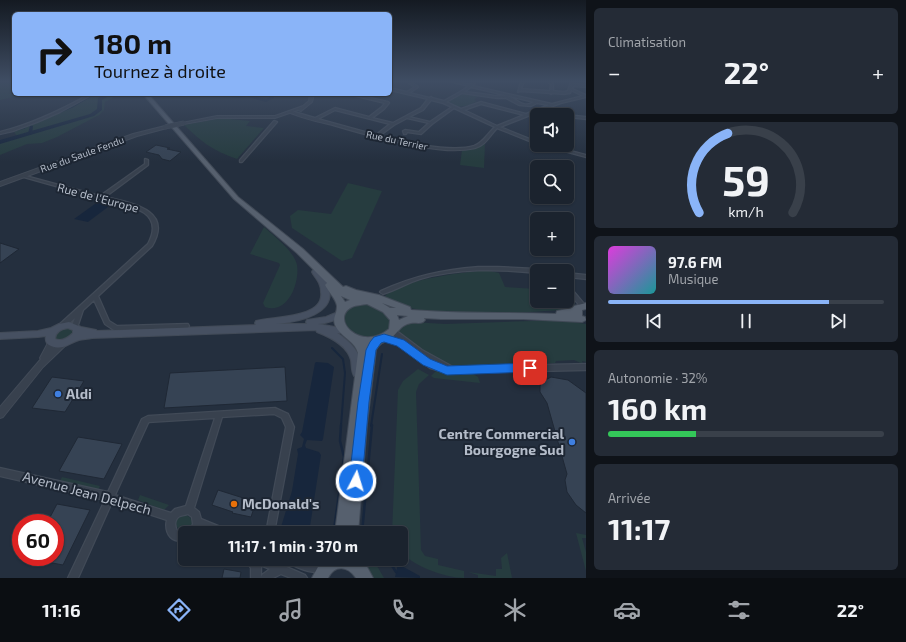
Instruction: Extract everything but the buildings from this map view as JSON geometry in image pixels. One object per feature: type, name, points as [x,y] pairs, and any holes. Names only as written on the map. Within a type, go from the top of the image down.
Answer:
[{"type":"main road","points":[[156,108],[236,198],[347,296],[359,301],[376,303],[389,311],[394,318],[393,328]]},
{"type":"main road","points":[[319,272],[340,301],[338,320],[343,331]]},
{"type":"main road","points":[[319,272],[348,290],[376,297],[403,308],[468,316]]},
{"type":"main road","points":[[255,323],[298,318],[313,312],[321,306],[326,293],[319,272]]},
{"type":"main road","points":[[0,336],[38,334],[52,337],[63,344],[76,331],[94,332],[186,326],[320,321],[327,320],[340,312],[349,303],[359,301]]},
{"type":"main road","points":[[389,311],[440,316],[509,317]]},
{"type":"main road","points":[[352,526],[364,402],[373,345],[393,328],[410,319],[470,320],[583,312]]},
{"type":"main road","points":[[0,339],[52,337],[62,326],[69,324],[76,331],[92,334],[316,326],[343,331],[354,338],[361,346],[363,353],[343,526]]},
{"type":"main road","points":[[291,327],[319,330],[329,333],[346,344],[352,350],[358,370],[354,423]]},
{"type":"main road","points":[[354,338],[367,341],[381,339]]},
{"type":"main road","points":[[358,566],[365,578]]},
{"type":"street","points":[[0,133],[19,128],[66,108]]},
{"type":"street","name":"Rue du Saule Fendu","points":[[0,184],[143,132],[165,126],[217,117],[275,119],[302,108]]},
{"type":"street","points":[[369,118],[383,108]]},
{"type":"street","points":[[377,136],[393,124],[423,108]]},
{"type":"street","points":[[420,133],[431,123],[453,108]]},
{"type":"street","points":[[456,108],[497,128],[530,140]]},
{"type":"street","points":[[461,110],[467,108]]},
{"type":"street","points":[[500,108],[526,115]]},
{"type":"street","points":[[316,119],[334,109],[393,124]]},
{"type":"street","name":"Rue du Terrier","points":[[292,112],[377,136],[433,148],[464,149],[480,145],[497,128]]},
{"type":"street","points":[[497,128],[530,114]]},
{"type":"street","points":[[406,117],[431,123]]},
{"type":"street","points":[[574,117],[586,118]]},
{"type":"street","points":[[241,161],[275,119]]},
{"type":"street","points":[[571,152],[586,156]]},
{"type":"street","points":[[100,198],[147,164],[146,160]]},
{"type":"street","name":"Rue de l'Europe","points":[[22,176],[138,207],[147,212],[156,227],[156,233],[150,245],[62,326]]},
{"type":"street","points":[[383,292],[400,282],[459,270],[492,268],[530,271]]},
{"type":"street","points":[[574,276],[586,277]]},
{"type":"street","points":[[95,295],[107,322],[116,328],[186,326]]},
{"type":"street","points":[[574,297],[583,312]]},
{"type":"street","name":"Rue de l'Europe","points":[[76,331],[78,314],[85,304]]},
{"type":"street","points":[[393,328],[399,337],[444,365],[467,370]]},
{"type":"street","points":[[40,366],[52,337]]},
{"type":"street","points":[[381,339],[401,343],[432,366],[447,370],[586,367]]},
{"type":"street","points":[[0,414],[40,366],[63,344]]},
{"type":"street","points":[[73,578],[145,420],[265,411],[275,411],[283,414],[290,427],[271,526]]},
{"type":"street","points":[[189,510],[220,414]]},
{"type":"street","name":"Avenue Jean Delpech","points":[[0,472],[110,497],[173,518]]},
{"type":"street","points":[[178,537],[173,534],[170,526],[173,518],[182,510],[189,510],[196,514],[198,522],[196,526]]},
{"type":"street","points":[[198,522],[208,526]]},
{"type":"street","points":[[255,566],[256,578]]},
{"type":"street","points":[[274,566],[302,578]]},
{"type":"street","points":[[307,566],[312,568],[328,567]]},
{"type":"street","points":[[265,578],[281,569]]},
{"type":"green space","points":[[68,108],[104,108],[99,115],[57,137],[42,143],[27,144],[0,155],[0,142],[17,136],[14,132]]},
{"type":"green space","points":[[221,118],[250,121],[246,126],[264,128],[237,159],[208,145],[184,125]]},
{"type":"green space","points":[[485,143],[484,168],[460,165],[462,150]]},
{"type":"green space","points":[[348,183],[382,191],[352,258],[342,261],[292,228],[290,216],[298,210],[331,214]]},
{"type":"green space","points":[[264,227],[288,249],[297,265],[294,289],[286,302],[273,308],[265,307],[263,303],[280,265],[279,263],[250,254]]},
{"type":"green space","points":[[487,270],[499,273],[505,287],[530,289],[530,308],[571,308],[562,310],[486,314],[447,313],[410,308],[384,298],[390,292],[401,286],[431,278]]},
{"type":"green space","points":[[358,303],[375,304],[391,319],[389,330],[373,338],[364,338],[347,331],[342,314],[345,309]]},
{"type":"green space","points":[[561,320],[586,324],[586,362],[582,361],[583,364],[574,360],[556,361],[555,363],[453,366],[431,357],[407,341],[398,331],[398,328],[412,322],[445,324]]},
{"type":"green space","points":[[65,327],[73,329],[75,333],[61,342],[54,339],[54,334]]},
{"type":"green space","points":[[418,369],[429,375],[419,384],[416,392],[421,550],[425,556],[438,559],[438,565],[464,571],[464,578],[448,576],[430,570],[408,558],[408,526],[392,526],[398,390],[403,381]]},
{"type":"green space","points":[[438,369],[470,372],[478,377],[480,383],[434,378],[431,376]]},
{"type":"green space","points":[[62,477],[100,486],[98,490],[60,481]]},
{"type":"green space","points":[[140,495],[169,505],[164,510],[138,500]]},
{"type":"green space","points":[[184,515],[191,520],[191,526],[178,527],[176,523],[181,516]]},
{"type":"green space","points":[[576,533],[586,535],[586,538],[582,538],[586,552],[586,571]]},
{"type":"green space","points":[[507,553],[512,578],[478,578],[478,575],[468,572],[496,576],[496,569],[502,569],[501,558]]},
{"type":"green space","points":[[363,566],[377,566],[384,578],[371,578]]},
{"type":"water","points":[[99,201],[112,204],[88,222],[74,219]]},
{"type":"water","points":[[315,363],[328,363],[334,367],[323,439],[322,441],[307,440],[305,445],[306,448],[319,452],[321,455],[310,526],[281,526],[292,491],[298,454],[297,449],[302,447],[304,439],[300,435],[302,432]]},
{"type":"water","points":[[398,566],[402,566],[420,576],[420,578],[395,577]]},
{"type":"waterway","points":[[26,127],[71,108]]},
{"type":"waterway","points":[[0,142],[92,115],[99,110],[99,108]]},
{"type":"waterway","points":[[30,134],[31,126]]},
{"type":"waterway","points":[[0,135],[25,128]]},
{"type":"waterway","points":[[332,348],[343,359],[345,373],[341,426]]},
{"type":"waterway","points":[[371,426],[382,354]]},
{"type":"waterway","points":[[335,526],[344,457],[340,441],[341,425]]},
{"type":"waterway","points":[[363,526],[372,425]]},
{"type":"waterway","points":[[392,566],[396,572]]},
{"type":"place","name":"Aldi","points":[[58,394]]},
{"type":"place","name":"Centre Commercial Bourgogne Sud","points":[[572,442]]},
{"type":"place","name":"McDonald's","points":[[234,504]]},
{"type":"route","points":[[356,481],[371,350],[373,345],[378,340],[384,338],[401,343],[411,349],[416,355],[426,362],[440,369],[467,370],[530,368]]}]
